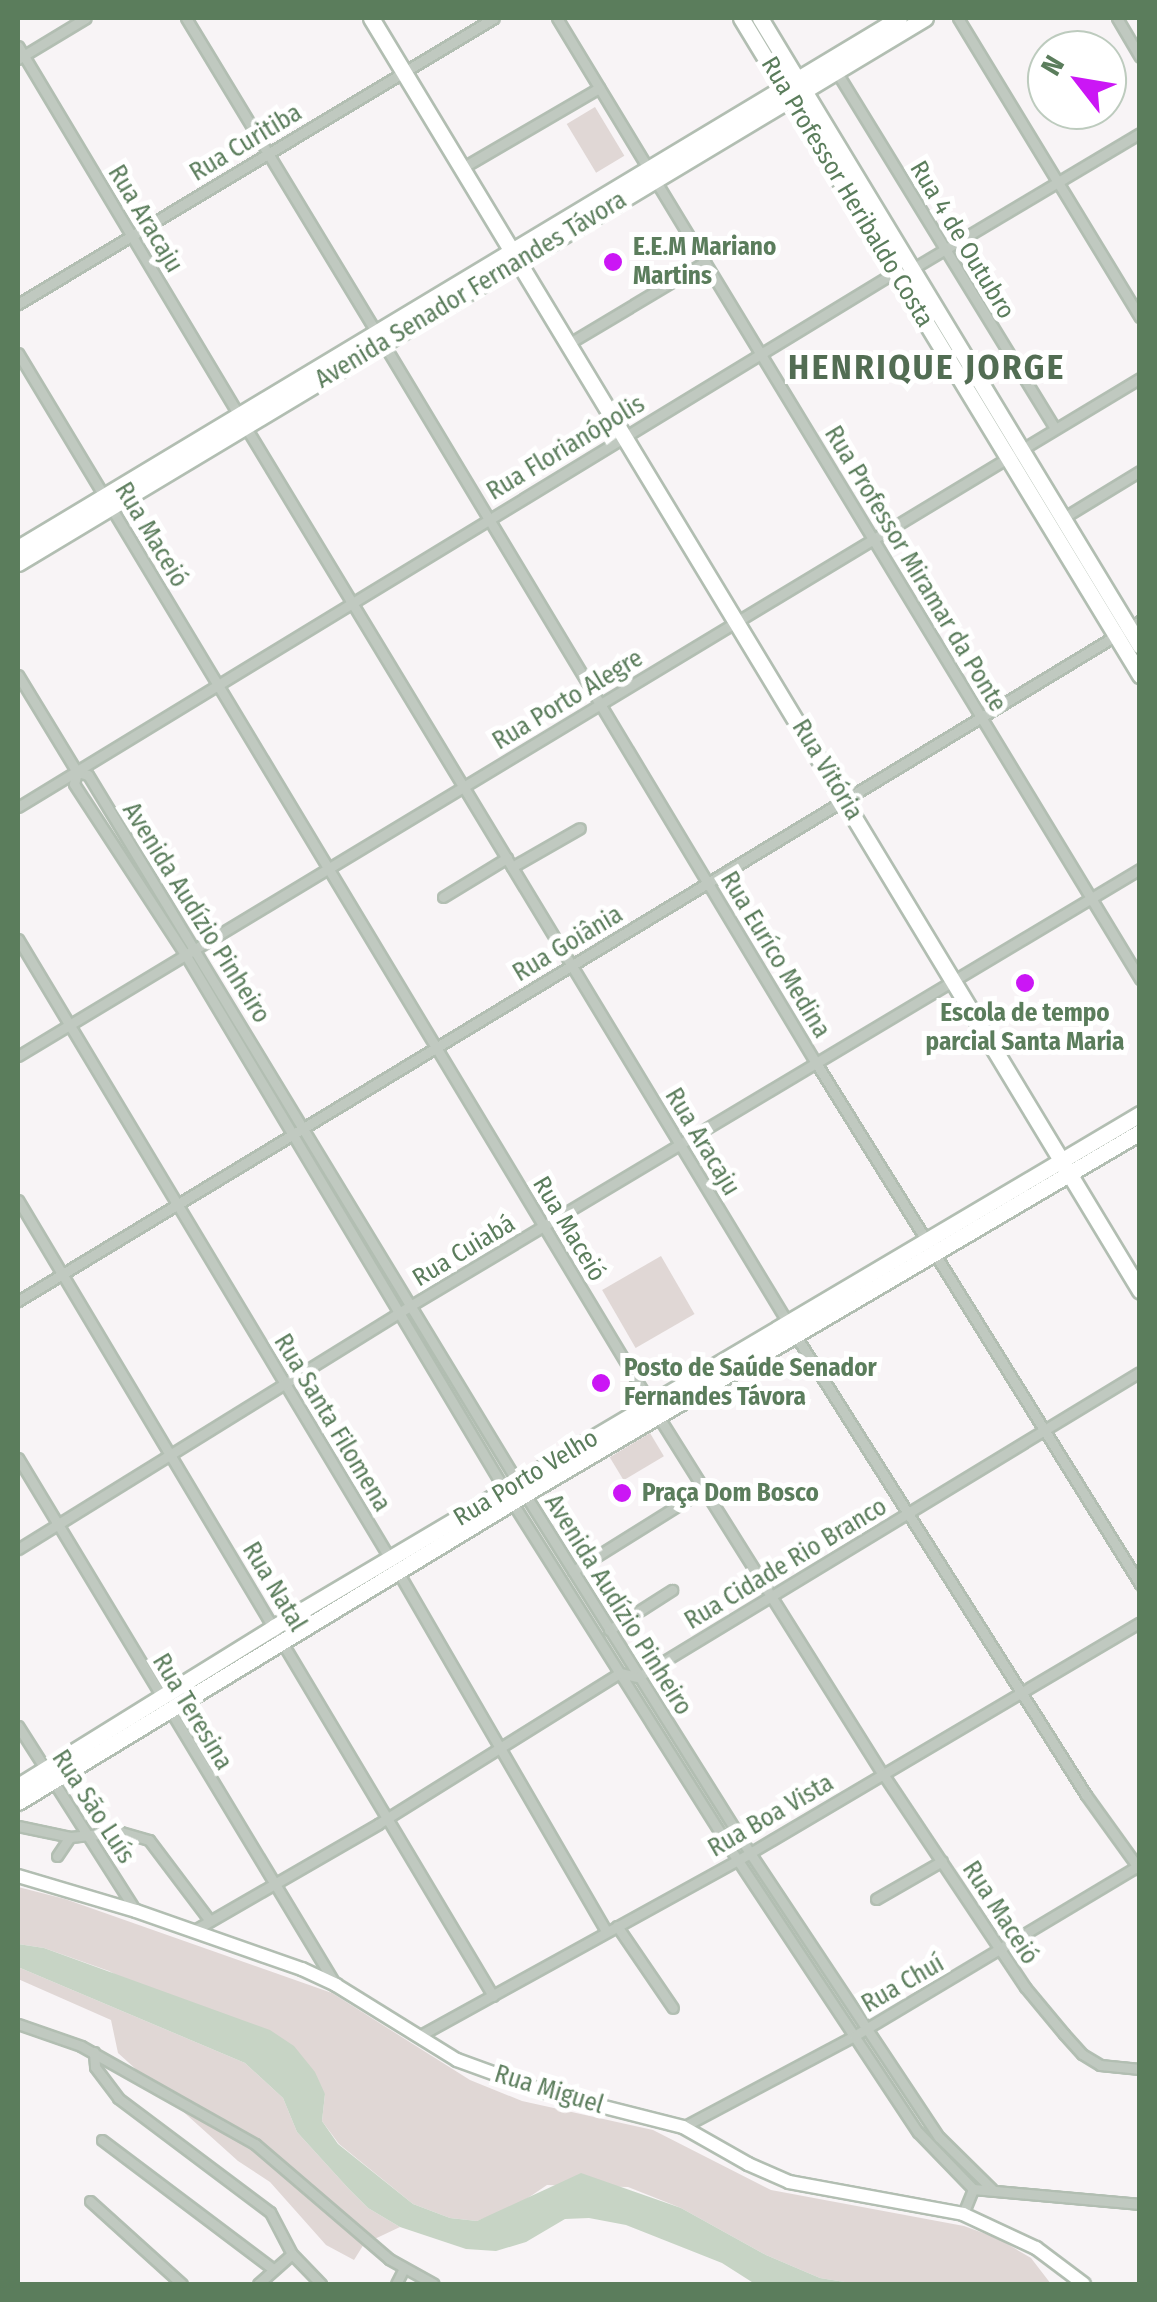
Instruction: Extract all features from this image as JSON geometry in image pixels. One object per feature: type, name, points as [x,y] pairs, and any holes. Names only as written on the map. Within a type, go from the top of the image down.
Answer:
[{"type":"main road","name":"Rua Vitória","points":[[371,18],[1140,1291]]},
{"type":"main road","name":"Rua Professor Heribaldo Costa","points":[[741,18],[793,88],[1014,452],[1140,646]]},
{"type":"main road","name":"Rua Professor Heribaldo Costa","points":[[760,18],[793,88]]},
{"type":"main road","name":"Avenida Senador Fernandes Távora","points":[[18,548],[107,501],[652,174],[898,18]]},
{"type":"main road","name":"Avenida Senador Fernandes Távora","points":[[793,88],[836,72],[925,18]]},
{"type":"main road","name":"Rua Professor Heribaldo Costa","points":[[1014,452],[1064,518],[1128,628],[1140,675]]},
{"type":"main road","name":"Avenida Senador Fernandes Távora","points":[[18,562],[107,501]]},
{"type":"main road","name":"Rua Porto Velho","points":[[18,1786],[47,1775],[515,1492],[1112,1140],[1140,1114]]},
{"type":"main road","name":"Rua Porto Velho","points":[[1112,1140],[1140,1132]]},
{"type":"main road","name":"Rua Porto Velho","points":[[18,1802],[47,1775]]},
{"type":"main road","name":"Rua Miguel","points":[[19,1874],[136,1910],[336,1985],[457,2060],[511,2082],[683,2127],[789,2182],[963,2214],[1036,2248],[1084,2284]]},
{"type":"street","points":[[19,53],[86,18]]},
{"type":"street","name":"Rua Euríco Medina","points":[[186,18],[816,1063],[1140,1584]]},
{"type":"street","name":"Rua Curitiba","points":[[18,304],[494,18]]},
{"type":"street","name":"Rua Professor Miramar da Ponte","points":[[557,18],[1140,978]]},
{"type":"street","points":[[958,18],[1140,318]]},
{"type":"street","points":[[1116,18],[1140,56]]},
{"type":"street","name":"Rua Aracaju","points":[[19,53],[792,1328],[1022,1694],[1139,1867]]},
{"type":"street","name":"Rua 4 de Outubro","points":[[836,72],[1055,428]]},
{"type":"street","points":[[462,168],[600,88]]},
{"type":"street","name":"Rua Florianópolis","points":[[18,807],[356,604],[625,435],[1140,132]]},
{"type":"street","points":[[568,344],[705,262]]},
{"type":"street","name":"Rua Maceió","points":[[18,353],[655,1410],[883,1774],[1025,1988],[1082,2054],[1100,2066],[1140,2068]]},
{"type":"street","name":"Rua Porto Alegre","points":[[18,1056],[871,538],[1138,382]]},
{"type":"street","points":[[1064,518],[1140,471]]},
{"type":"street","name":"Rua Goiânia","points":[[18,1301],[847,802],[1128,628]]},
{"type":"street","name":"Avenida Audízio Pinheiro","points":[[18,675],[77,772],[88,775],[133,861],[299,1132],[345,1196],[435,1346],[620,1674],[918,2132],[973,2188]]},
{"type":"street","points":[[443,897],[580,828]]},
{"type":"street","name":"Rua Cuiabá","points":[[18,1549],[410,1306],[1140,869]]},
{"type":"street","name":"Rua Santa Filomena","points":[[18,939],[394,1565],[606,1931]]},
{"type":"street","name":"Avenida Audízio Pinheiro","points":[[299,1132],[334,1202],[422,1353],[573,1571],[864,2030],[939,2137],[992,2189]]},
{"type":"street","points":[[334,1202],[345,1196]]},
{"type":"street","name":"Rua Natal","points":[[18,1200],[493,1996]]},
{"type":"street","points":[[422,1353],[435,1346]]},
{"type":"street","name":"Rua Cidade Rio Branco","points":[[638,1677],[1140,1372]]},
{"type":"street","name":"Rua Teresina","points":[[18,1458],[272,1886],[336,1985]]},
{"type":"street","points":[[573,1571],[704,1489]]},
{"type":"street","points":[[609,1630],[672,1590]]},
{"type":"street","name":"Rua Boa Vista","points":[[418,2036],[750,1853],[1140,1622]]},
{"type":"street","points":[[193,1931],[620,1674],[638,1677]]},
{"type":"street","name":"Rua São Luís","points":[[18,1726],[136,1910]]},
{"type":"street","points":[[18,1826],[70,1837],[120,1832],[158,1846],[210,1921]]},
{"type":"street","points":[[57,1856],[70,1837]]},
{"type":"street","points":[[876,1899],[942,1861]]},
{"type":"street","name":"Rua Chuí","points":[[683,2127],[854,2036],[1139,1867]]},
{"type":"street","points":[[781,1926],[793,1920]]},
{"type":"street","points":[[617,1926],[673,2008]]},
{"type":"street","points":[[18,2024],[94,2052],[255,2144],[403,2270],[434,2284]]},
{"type":"street","points":[[94,2052],[95,2067],[118,2098],[270,2212],[292,2254],[321,2284]]},
{"type":"street","points":[[102,2140],[272,2269]]},
{"type":"street","points":[[963,2214],[973,2188],[1140,2204]]},
{"type":"street","points":[[90,2201],[182,2284]]},
{"type":"street","points":[[258,2284],[292,2254]]},
{"type":"street","points":[[396,2284],[403,2270]]},
{"type":"shaded area","points":[[595,107],[624,156],[596,173],[567,124]]},
{"type":"shaded area","points":[[661,1256],[694,1314],[636,1348],[602,1290]]},
{"type":"shaded area","points":[[650,1433],[664,1456],[624,1480],[610,1457]]},
{"type":"shaded area","points":[[18,1887],[65,1899],[332,1993],[470,2080],[522,2101],[653,2130],[771,2190],[964,2226],[997,2238],[1031,2258],[1051,2284],[857,2284],[820,2278],[766,2255],[681,2208],[628,2187],[547,2185],[516,2206],[477,2221],[450,2218],[413,2204],[339,2144],[322,2121],[325,2094],[109,1971],[44,1948],[18,1944]]},
{"type":"shaded area","points":[[18,1944],[44,1948],[270,2030],[294,2046],[315,2072],[325,2094],[322,2121],[338,2144],[413,2204],[450,2218],[477,2221],[581,2173],[681,2208],[766,2255],[820,2278],[857,2284],[755,2284],[722,2263],[626,2225],[589,2218],[565,2219],[526,2242],[496,2251],[466,2249],[400,2227],[368,2208],[348,2188],[297,2132],[283,2098],[245,2063],[18,1967]]},
{"type":"shaded area","points":[[18,1967],[245,2063],[283,2098],[297,2132],[348,2188],[368,2208],[400,2227],[364,2244],[354,2260],[326,2245],[270,2182],[238,2161],[118,2053],[111,2020],[18,1979]]},
{"type":"place","name":"E.E.M Mariano Martins","points":[[613,262]]},
{"type":"place","name":"Escola de tempo parcial Santa Maria","points":[[1025,983]]},
{"type":"place","name":"Posto de Saúde Senador Fernandes Távora","points":[[601,1383]]},
{"type":"place","name":"Praça Dom Bosco","points":[[622,1493]]},
{"type":"district","name":"HENRIQUE JORGE","points":[[927,367]]}]
